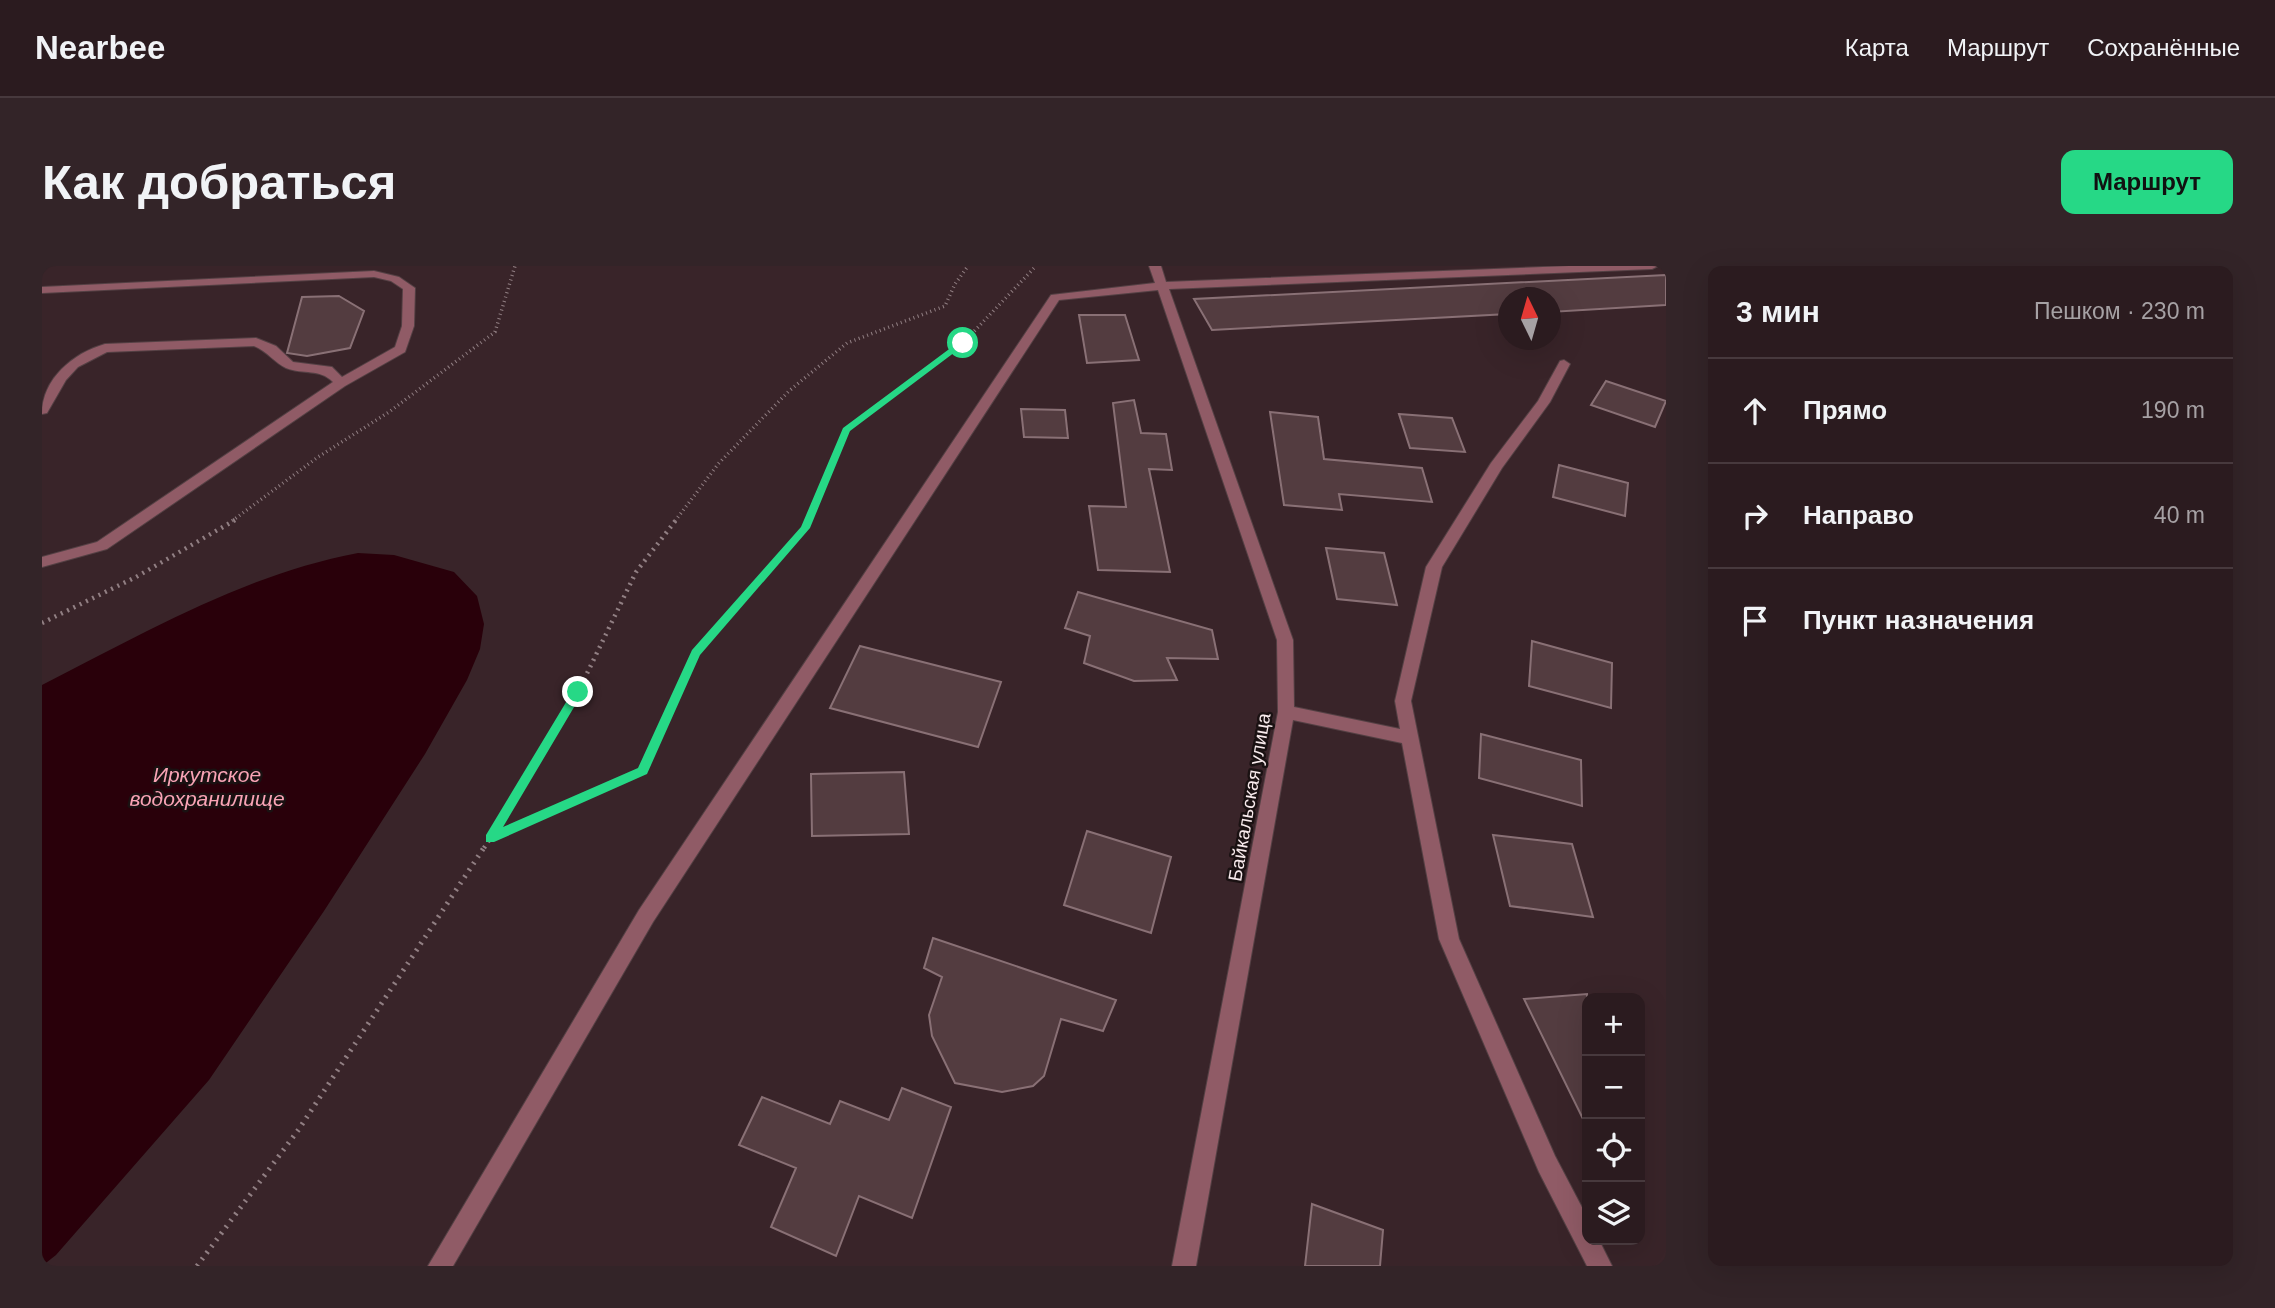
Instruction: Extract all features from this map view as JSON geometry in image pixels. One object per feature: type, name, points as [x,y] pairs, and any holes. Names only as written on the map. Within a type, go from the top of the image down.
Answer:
[{"type":"street","name":"Байкальская улица","points":[[1156,266],[1285,640],[1286,712],[1184,1266]]},
{"type":"street","points":[[440,1266],[646,916],[1055,297],[1163,286],[1652,266]]},
{"type":"street","points":[[42,290],[374,274],[396,279],[409,288],[408,326],[401,349],[341,383],[102,546],[42,562]]},
{"type":"street","points":[[42,410],[69,366],[84,354],[106,348],[256,342],[272,349],[289,365],[328,370],[341,383]]},
{"type":"street","points":[[1564,364],[1544,402],[1496,466],[1434,567],[1404,701],[1449,939],[1547,1164],[1600,1266]]},
{"type":"street","points":[[1286,712],[1411,738]]},
{"type":"path","points":[[42,623],[136,577],[245,514],[318,457],[389,412],[453,365],[495,331],[515,266]]},
{"type":"path","points":[[197,1266],[299,1129],[490,838],[578,692],[636,572],[719,463],[789,391],[848,343],[945,306],[955,284],[968,266]]},
{"type":"path","points":[[490,838],[643,771],[696,653],[805,528],[846,430],[963,343],[1036,266]]},
{"type":"water","name":"Иркутское водохранилище","points":[[358,553],[394,555],[454,572],[477,596],[484,624],[480,649],[467,680],[425,754],[324,911],[209,1080],[56,1255],[42,1266],[42,685],[157,626],[235,591],[316,563]]},
{"type":"building","points":[[1666,275],[1666,305],[1561,311],[1561,287],[1498,287],[1498,315],[1212,330],[1194,299]]},
{"type":"building","points":[[339,296],[364,311],[350,348],[307,356],[287,353],[302,297]]},
{"type":"building","points":[[1079,315],[1125,315],[1139,360],[1087,363]]},
{"type":"building","points":[[1606,381],[1666,401],[1655,427],[1591,405]]},
{"type":"building","points":[[1134,400],[1141,433],[1166,434],[1172,470],[1149,469],[1170,572],[1098,570],[1089,506],[1126,507],[1113,403]]},
{"type":"building","points":[[1021,409],[1065,410],[1068,438],[1024,437]]},
{"type":"building","points":[[1270,412],[1318,417],[1324,459],[1422,468],[1432,502],[1339,494],[1342,510],[1284,505]]},
{"type":"building","points":[[1399,414],[1452,418],[1465,452],[1410,448]]},
{"type":"building","points":[[1559,465],[1628,483],[1625,516],[1553,497]]},
{"type":"building","points":[[1326,548],[1384,553],[1397,605],[1337,599]]},
{"type":"building","points":[[1078,592],[1212,630],[1218,659],[1167,658],[1177,680],[1134,681],[1084,663],[1090,636],[1065,628]]},
{"type":"building","points":[[1532,641],[1612,663],[1611,708],[1529,686]]},
{"type":"building","points":[[860,646],[1001,682],[978,747],[830,708]]},
{"type":"building","points":[[1481,734],[1581,760],[1582,806],[1479,778]]},
{"type":"building","points":[[904,772],[909,834],[812,836],[811,774]]},
{"type":"building","points":[[1087,831],[1171,857],[1151,933],[1064,905]]},
{"type":"building","points":[[1493,835],[1572,844],[1593,917],[1510,906]]},
{"type":"building","points":[[933,938],[1116,1000],[1103,1031],[1061,1019],[1044,1076],[1033,1086],[1002,1092],[955,1083],[932,1036],[929,1015],[942,977],[924,968]]},
{"type":"building","points":[[1582,994],[1582,1117],[1524,999]]},
{"type":"building","points":[[902,1088],[951,1107],[912,1218],[859,1196],[836,1256],[771,1227],[796,1168],[739,1145],[762,1097],[830,1124],[840,1101],[889,1120]]},
{"type":"building","points":[[1312,1204],[1383,1230],[1380,1266],[1305,1266]]},
{"type":"route","points":[[578,692],[516,799],[490,838],[643,771],[696,653],[805,528],[846,430],[963,343]]}]
